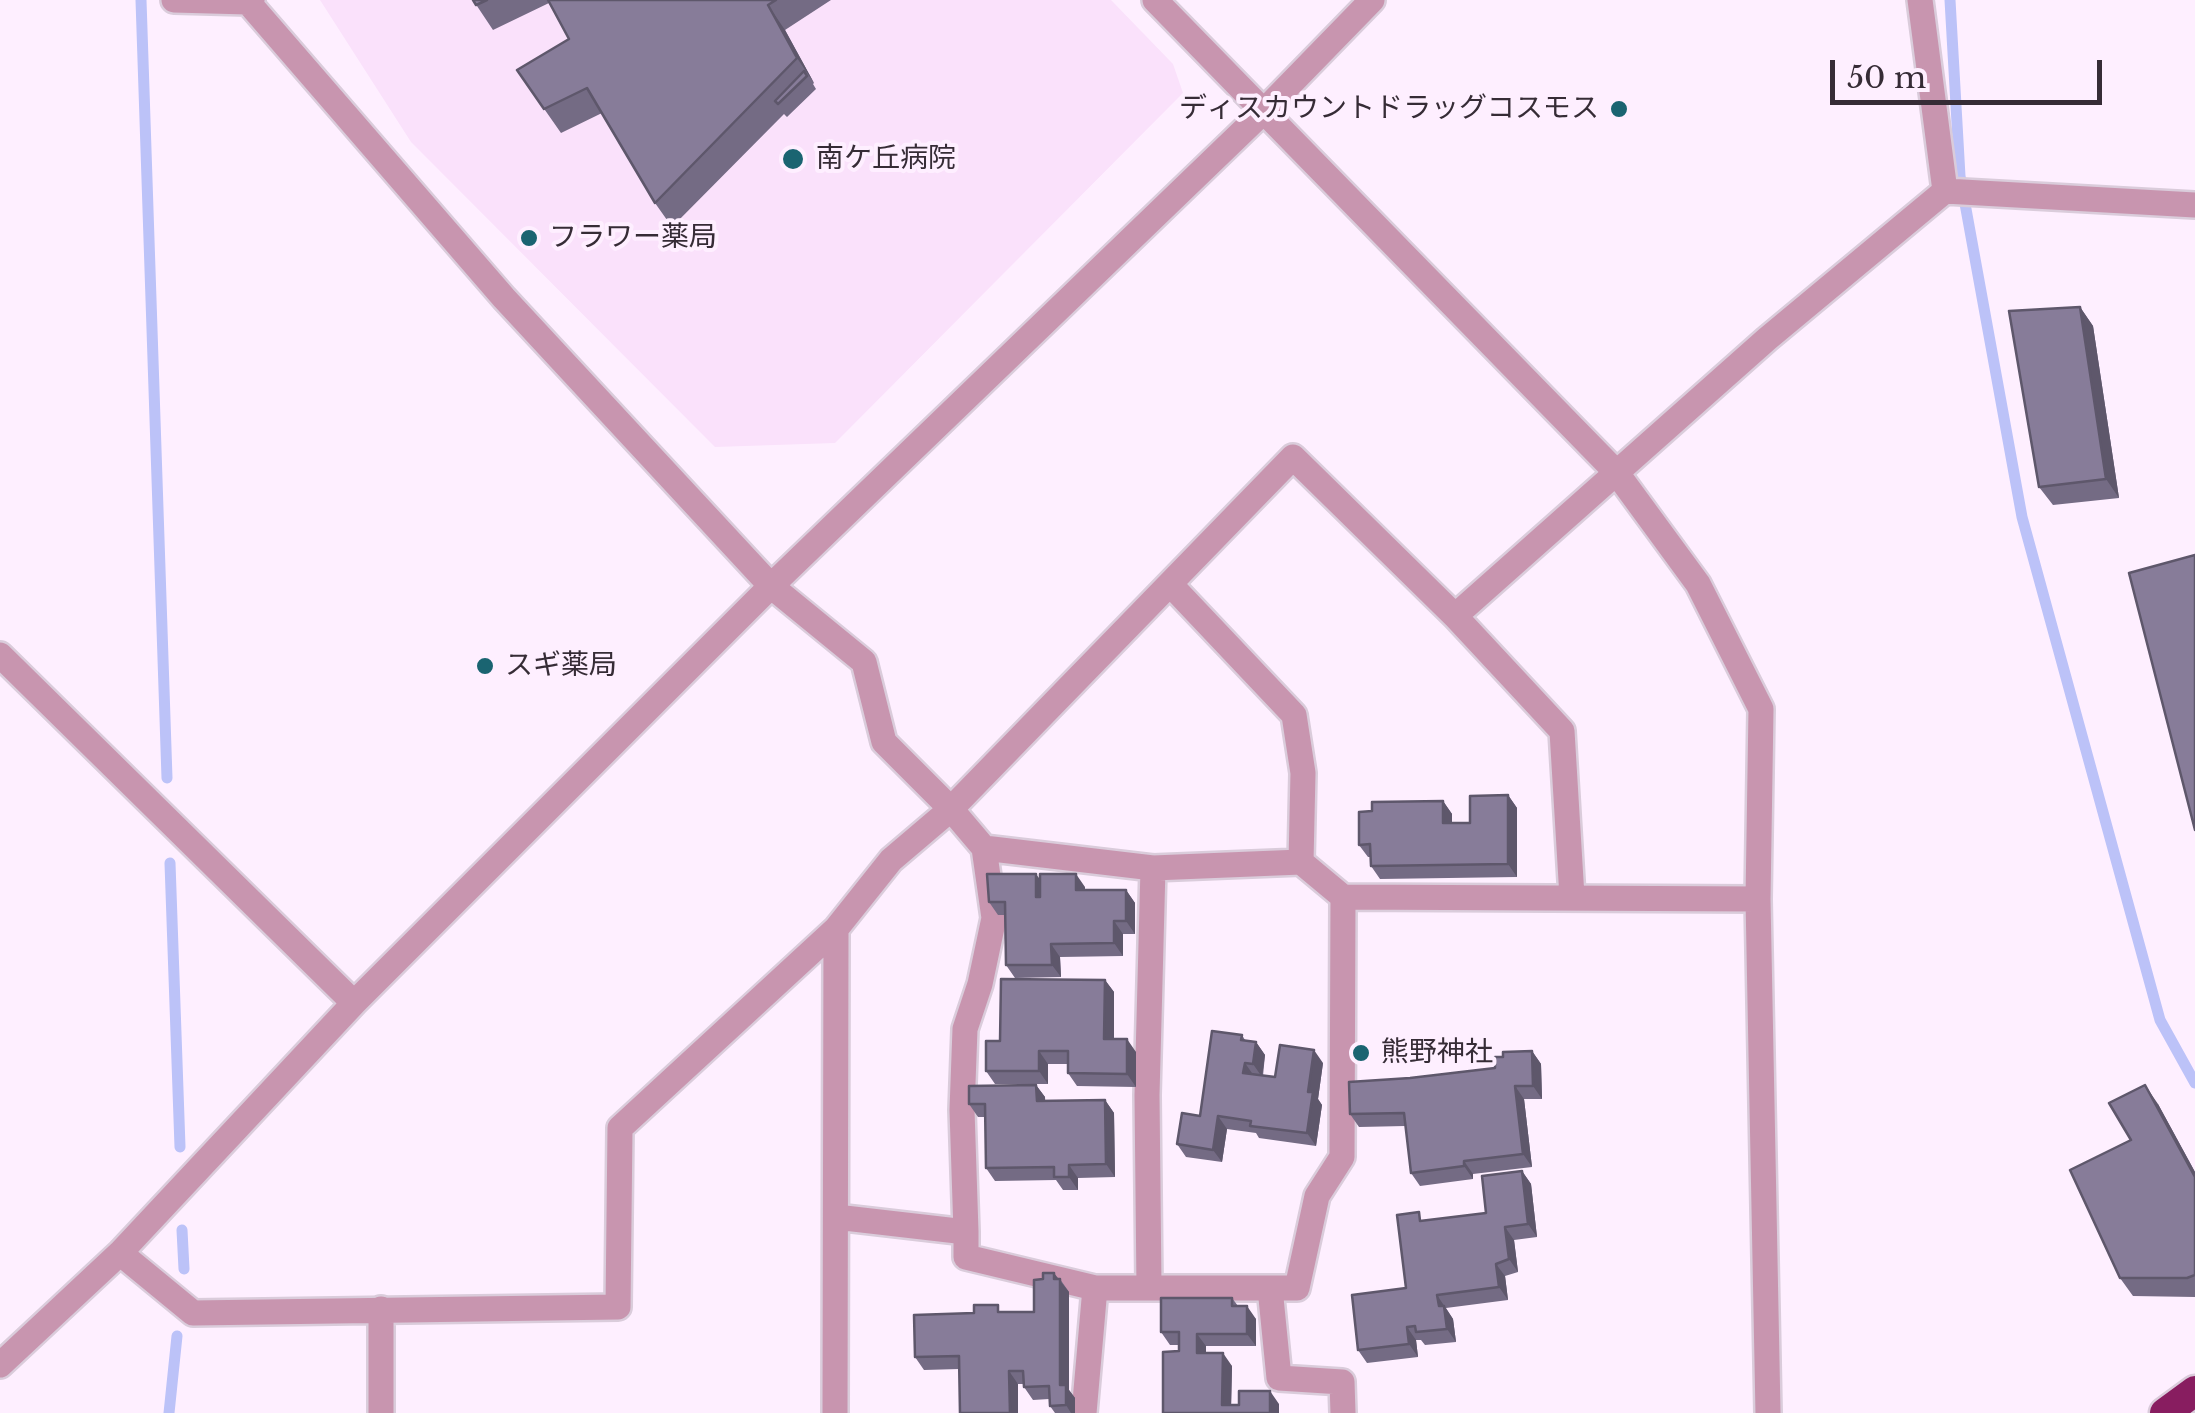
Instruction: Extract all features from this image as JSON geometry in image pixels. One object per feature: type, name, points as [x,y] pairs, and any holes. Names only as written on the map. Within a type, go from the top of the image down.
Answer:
[{"type":"highway","points":[[2165,1413],[2195,1391]]},
{"type":"street","points":[[174,0],[250,1],[504,298],[772,586],[864,662],[884,742],[952,809],[984,848],[994,918],[980,984],[965,1029],[962,1110],[966,1257],[1095,1288],[1297,1288],[1317,1196],[1342,1157],[1343,897]]},
{"type":"street","points":[[1155,0],[1616,472],[1698,584],[1761,708],[1758,899],[1768,1413]]},
{"type":"street","points":[[0,1365],[120,1253],[354,1003],[772,586],[1264,110],[1372,0]]},
{"type":"street","points":[[1920,0],[1945,191]]},
{"type":"street","points":[[1454,616],[1768,339],[1945,191],[2195,205]]},
{"type":"street","points":[[120,1253],[194,1312],[618,1306],[620,1128],[836,929],[891,860],[952,809],[1292,457],[1454,616],[1562,732],[1572,897]]},
{"type":"street","points":[[1170,584],[1294,714],[1303,773],[1301,862]]},
{"type":"street","points":[[0,654],[354,1003]]},
{"type":"street","points":[[984,848],[1153,868],[1301,862],[1343,897],[1758,899]]},
{"type":"street","points":[[1149,1288],[1146,1095],[1153,868]]},
{"type":"street","points":[[836,929],[836,1413]]},
{"type":"street","points":[[836,1217],[966,1232]]},
{"type":"street","points":[[1084,1413],[1095,1288]]},
{"type":"street","points":[[1270,1288],[1279,1378],[1342,1382],[1344,1413]]},
{"type":"street","points":[[381,1309],[381,1413]]},
{"type":"shaded area","points":[[320,0],[1111,0],[1173,64],[1183,93],[835,443],[715,447],[411,142]]},
{"type":"building","points":[[548,0],[776,0],[768,5],[797,58],[655,203],[587,88],[544,109],[517,70],[569,39]]},
{"type":"building","points":[[804,71],[807,76],[778,104],[775,101]]},
{"type":"building","points":[[2080,307],[2106,479],[2039,487],[2009,311]]},
{"type":"building","points":[[2195,555],[2195,830],[2129,573]]},
{"type":"building","points":[[1508,795],[1508,864],[1371,866],[1370,844],[1359,845],[1359,812],[1372,811],[1372,802],[1443,801],[1443,823],[1470,823],[1470,796]]},
{"type":"building","points":[[987,874],[1036,874],[1036,897],[1040,897],[1040,874],[1076,874],[1076,890],[1126,890],[1126,921],[1114,921],[1114,943],[1051,944],[1052,965],[1006,965],[1005,902],[989,902]]},
{"type":"building","points":[[1001,979],[1105,980],[1104,1039],[1127,1039],[1127,1074],[1068,1073],[1068,1051],[1039,1051],[1039,1071],[986,1071],[986,1041],[1000,1041]]},
{"type":"building","points":[[1212,1031],[1242,1035],[1241,1040],[1256,1042],[1253,1064],[1245,1063],[1243,1073],[1275,1077],[1280,1045],[1314,1050],[1307,1133],[1250,1126],[1251,1121],[1218,1116],[1213,1150],[1177,1144],[1182,1113],[1200,1116]]},
{"type":"building","points":[[1532,1051],[1533,1086],[1515,1086],[1523,1154],[1411,1173],[1404,1113],[1350,1114],[1349,1082],[1495,1068],[1495,1057],[1503,1057],[1503,1052]]},
{"type":"building","points":[[1036,1085],[1037,1101],[1105,1100],[1106,1164],[1069,1165],[1069,1177],[1054,1177],[1054,1167],[986,1168],[985,1104],[969,1104],[969,1086]]},
{"type":"building","points":[[2145,1085],[2195,1177],[2195,1275],[2187,1278],[2120,1278],[2070,1170],[2131,1140],[2109,1103]]},
{"type":"building","points":[[1522,1171],[1528,1224],[1505,1227],[1509,1259],[1496,1264],[1499,1287],[1437,1295],[1439,1306],[1444,1306],[1447,1329],[1416,1332],[1415,1326],[1407,1327],[1409,1344],[1358,1350],[1352,1295],[1406,1288],[1397,1215],[1419,1212],[1420,1221],[1486,1213],[1482,1176]]},
{"type":"building","points":[[1043,1273],[1054,1273],[1054,1279],[1060,1279],[1060,1385],[1066,1385],[1066,1405],[1050,1406],[1049,1386],[1024,1387],[1023,1371],[1009,1371],[1010,1413],[960,1413],[959,1356],[915,1357],[914,1315],[974,1313],[974,1305],[998,1305],[998,1312],[1034,1312],[1034,1280],[1043,1279]]},
{"type":"building","points":[[1161,1298],[1232,1298],[1232,1306],[1247,1306],[1247,1334],[1197,1334],[1197,1353],[1223,1353],[1222,1405],[1239,1405],[1239,1391],[1270,1391],[1270,1413],[1163,1413],[1163,1352],[1179,1351],[1179,1332],[1161,1332]]},
{"type":"waterway","points":[[141,0],[167,778]]},
{"type":"waterway","points":[[1950,0],[1960,176],[2022,517],[2160,1020],[2195,1083]]},
{"type":"waterway","points":[[170,863],[180,1147]]},
{"type":"waterway","points":[[182,1230],[184,1269]]},
{"type":"waterway","points":[[169,1413],[177,1336]]},
{"type":"place","name":"ディスカウントドラッグコスモス","points":[[1619,109]]},
{"type":"place","name":"南ケ丘病院","points":[[793,159]]},
{"type":"place","name":"フラワー薬局","points":[[529,238]]},
{"type":"place","name":"スギ薬局","points":[[485,666]]},
{"type":"place","name":"熊野神社","points":[[1361,1053]]}]
